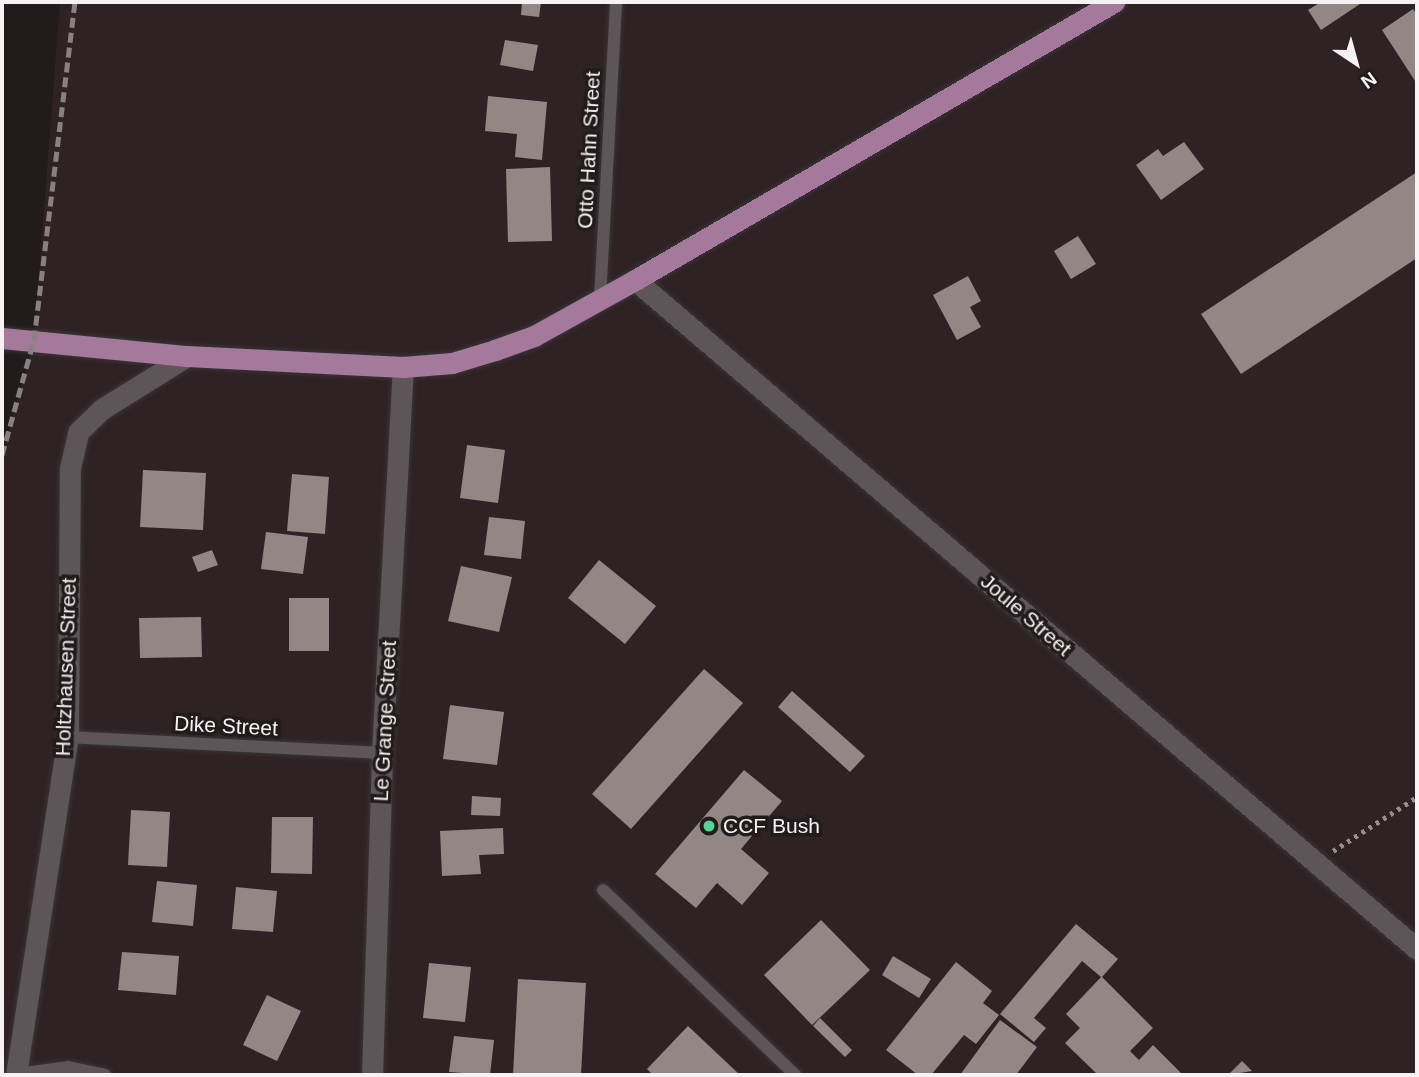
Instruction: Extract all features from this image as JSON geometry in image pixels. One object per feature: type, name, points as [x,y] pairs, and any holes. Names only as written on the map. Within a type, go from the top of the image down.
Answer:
[{"type":"main road","points":[[2,338],[187,356],[403,367],[452,363],[495,351],[534,336],[635,280],[1114,2]]},
{"type":"street","name":"Joule Street","points":[[635,280],[1417,949]]},
{"type":"street","name":"Holtzhausen Street","points":[[16,1075],[68,737],[69,468],[78,432],[102,409],[187,356]]},
{"type":"street","name":"Le Grange Street","points":[[372,1075],[382,753],[403,367]]},
{"type":"lane","name":"Otto Hahn Street","points":[[600,299],[616,2]]},
{"type":"lane","name":"Dike Street","points":[[68,737],[382,753]]},
{"type":"lane","points":[[603,890],[795,1075]]},
{"type":"lane","points":[[16,1075],[68,1067],[105,1075]]},
{"type":"path","points":[[1314,863],[1417,797]]},
{"type":"shaded area","points":[[60,2],[1417,2],[1417,1075],[2,1075],[2,455],[34,340]]},
{"type":"building","points":[[522,2],[541,2],[539,17],[521,15]]},
{"type":"building","points":[[1321,2],[1363,2],[1321,30],[1308,10]]},
{"type":"building","points":[[1413,9],[1417,15],[1417,84],[1382,30]]},
{"type":"building","points":[[505,40],[538,45],[533,71],[500,65]]},
{"type":"building","points":[[488,96],[547,102],[542,160],[515,157],[517,134],[485,131]]},
{"type":"building","points":[[1184,142],[1204,169],[1161,200],[1136,165],[1158,149],[1163,156]]},
{"type":"building","points":[[550,167],[552,241],[508,242],[506,169]]},
{"type":"building","points":[[1417,172],[1417,258],[1241,374],[1201,314]]},
{"type":"building","points":[[1078,236],[1096,264],[1071,279],[1054,251]]},
{"type":"building","points":[[968,276],[981,301],[970,307],[981,327],[957,340],[933,295]]},
{"type":"building","points":[[467,445],[505,450],[498,503],[460,498]]},
{"type":"building","points":[[143,470],[206,473],[203,530],[140,527]]},
{"type":"building","points":[[292,474],[329,477],[325,534],[287,531]]},
{"type":"building","points":[[489,517],[525,521],[521,559],[484,555]]},
{"type":"building","points":[[266,532],[308,537],[303,574],[261,569]]},
{"type":"building","points":[[212,550],[218,565],[198,572],[192,557]]},
{"type":"building","points":[[599,560],[656,606],[625,644],[568,598]]},
{"type":"building","points":[[461,566],[512,577],[499,632],[448,621]]},
{"type":"building","points":[[289,598],[329,598],[329,651],[289,651]]},
{"type":"building","points":[[201,617],[202,657],[140,658],[139,618]]},
{"type":"building","points":[[704,669],[743,703],[631,829],[592,794]]},
{"type":"building","points":[[792,691],[865,756],[850,772],[778,707]]},
{"type":"building","points":[[450,705],[504,712],[497,765],[443,759]]},
{"type":"building","points":[[744,770],[782,801],[741,849],[769,873],[742,905],[717,883],[696,908],[655,874]]},
{"type":"building","points":[[472,796],[501,798],[500,816],[471,815]]},
{"type":"building","points":[[131,810],[170,812],[167,867],[128,865]]},
{"type":"building","points":[[272,817],[313,817],[312,874],[271,873]]},
{"type":"building","points":[[503,828],[504,854],[479,855],[481,874],[442,876],[440,831]]},
{"type":"building","points":[[157,881],[197,885],[193,926],[152,922]]},
{"type":"building","points":[[236,887],[277,891],[273,932],[232,929]]},
{"type":"building","points":[[821,920],[870,970],[812,1025],[764,975]]},
{"type":"building","points":[[1076,924],[1118,959],[1102,977],[1153,1028],[1130,1051],[1139,1060],[1153,1045],[1183,1075],[1098,1075],[1065,1043],[1080,1028],[1066,1014],[1101,977],[1082,961],[1034,1018],[1046,1028],[1034,1042],[1000,1014]]},
{"type":"building","points":[[122,952],[179,956],[176,995],[118,990]]},
{"type":"building","points":[[893,956],[931,979],[919,998],[882,975]]},
{"type":"building","points":[[956,962],[992,991],[983,1003],[999,1015],[976,1044],[964,1035],[931,1075],[918,1075],[886,1050]]},
{"type":"building","points":[[429,963],[471,967],[465,1022],[423,1018]]},
{"type":"building","points":[[518,979],[586,983],[581,1075],[513,1075]]},
{"type":"building","points":[[267,995],[301,1011],[277,1061],[243,1045]]},
{"type":"building","points":[[820,1018],[852,1050],[845,1057],[813,1026]]},
{"type":"building","points":[[1000,1020],[1037,1047],[1016,1075],[960,1075]]},
{"type":"building","points":[[688,1026],[740,1075],[653,1075],[647,1069]]},
{"type":"building","points":[[454,1036],[494,1040],[490,1075],[449,1072]]},
{"type":"building","points":[[1242,1061],[1252,1071],[1228,1075]]},
{"type":"railway","points":[[2,455],[34,340],[75,2]]},
{"type":"place","name":"CCF Bush","points":[[709,826]]}]
